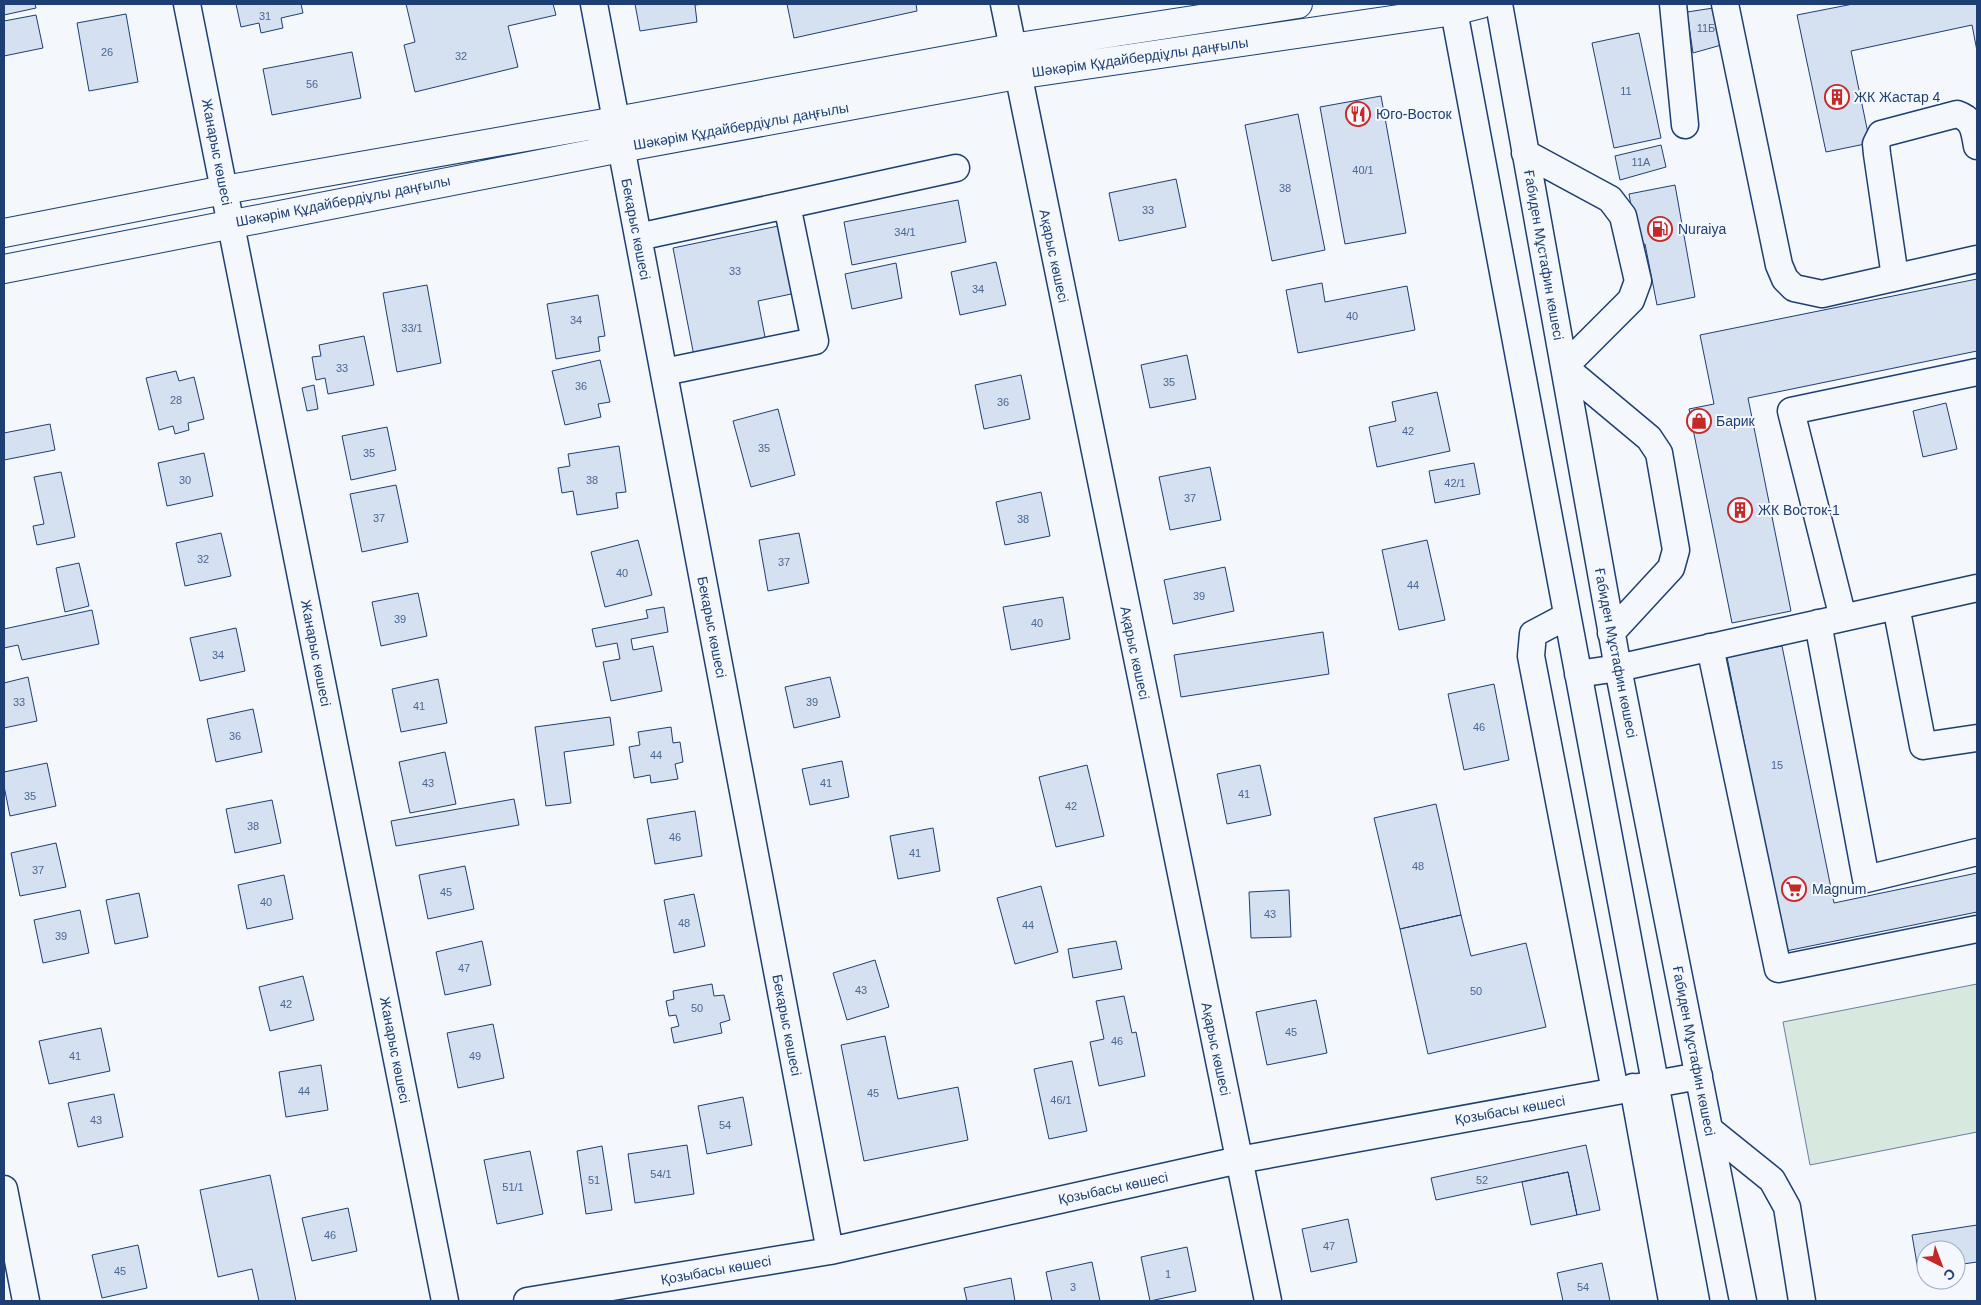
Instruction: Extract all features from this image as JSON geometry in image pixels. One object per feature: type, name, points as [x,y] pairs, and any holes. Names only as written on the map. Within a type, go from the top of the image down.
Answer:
[{"type":"main road","name":"Шәкәрім Құдайбердіұлы даңғылы","points":[[4,233],[224,190],[616,121],[1012,48],[1298,4]]},
{"type":"main road","name":"Шәкәрім Құдайбердіұлы даңғылы","points":[[4,269],[621,148],[1017,75],[1481,4]]},
{"type":"street","name":"Жанарыс көшесі","points":[[187,4],[445,1301]]},
{"type":"street","name":"Бекарыс көшесі","points":[[594,4],[830,1250]]},
{"type":"street","name":"Ақарыс көшесі","points":[[1004,4],[1268,1301]]},
{"type":"street","name":"Ғабиден Мұстафин көшесі","points":[[1499,4],[1611,634],[1743,1301]]},
{"type":"street","points":[[1672,4],[1685,125]]},
{"type":"street","points":[[1725,4],[1778,265],[1785,279],[1794,288],[1822,294],[1977,259]]},
{"type":"street","points":[[1453,7],[1578,674],[1634,1087],[1672,1301]]},
{"type":"street","points":[[1895,278],[1876,154],[1876,144],[1881,134],[1957,114],[1966,117],[1972,123],[1977,146]]},
{"type":"street","points":[[1525,153],[1610,199],[1623,216],[1638,281],[1631,300],[1564,367],[1649,438],[1659,453],[1676,550],[1671,568],[1611,634]]},
{"type":"street","points":[[638,237],[956,168]]},
{"type":"street","points":[[664,372],[815,341],[787,205]]},
{"type":"street","points":[[1844,618],[1791,411],[1977,375]]},
{"type":"street","points":[[1578,674],[1618,668],[1977,588]]},
{"type":"street","points":[[1896,606],[1923,746],[1977,738]]},
{"type":"street","points":[[1567,616],[1533,634],[1531,656],[1634,1087],[1696,1301]]},
{"type":"street","points":[[1818,623],[1866,879],[1977,852]]},
{"type":"street","points":[[1710,647],[1778,969],[1977,928]]},
{"type":"street","name":"Қозыбасы көшесі","points":[[527,1301],[830,1250],[1239,1160],[1699,1076]]},
{"type":"street","points":[[1710,1130],[1772,1180],[1787,1207],[1802,1301]]},
{"type":"street","points":[[4,1190],[26,1301]]},
{"type":"shaded area","points":[[1977,984],[1977,1132],[1810,1165],[1783,1022]]},
{"type":"building","points":[[4,4],[35,4],[36,8],[4,15]]},
{"type":"building","points":[[236,4],[301,4],[303,13],[281,18],[283,28],[261,33],[259,23],[241,27]]},
{"type":"building","points":[[406,4],[553,4],[556,15],[508,26],[518,67],[415,92],[404,45],[415,42]]},
{"type":"building","points":[[635,4],[704,4],[695,5],[697,22],[640,31]]},
{"type":"building","points":[[787,4],[916,4],[917,11],[794,38]]},
{"type":"building","name":"ЖК Жастар 4","points":[[1853,4],[1977,4],[1977,51],[1972,25],[1851,51],[1870,143],[1826,152],[1797,15]]},
{"type":"building","points":[[1720,7],[1725,44],[1693,53],[1687,12]]},
{"type":"building","points":[[126,14],[138,82],[89,91],[77,23]]},
{"type":"building","points":[[36,15],[43,48],[4,56],[4,21]]},
{"type":"building","points":[[1639,33],[1661,138],[1614,148],[1592,43]]},
{"type":"building","points":[[352,52],[361,98],[272,115],[263,69]]},
{"type":"building","points":[[1381,96],[1406,233],[1345,244],[1320,107]]},
{"type":"building","points":[[1298,114],[1325,250],[1272,261],[1245,125]]},
{"type":"building","points":[[1661,145],[1666,167],[1620,180],[1615,156]]},
{"type":"building","points":[[1176,179],[1186,227],[1119,241],[1109,193]]},
{"type":"building","points":[[1675,185],[1695,297],[1657,305],[1645,244],[1638,245],[1629,194]]},
{"type":"building","points":[[958,200],[966,242],[852,265],[844,222]]},
{"type":"building","points":[[783,225],[796,293],[758,301],[766,342],[694,356],[673,248]]},
{"type":"building","points":[[996,262],[1006,305],[960,315],[951,272]]},
{"type":"building","points":[[896,263],[902,298],[852,309],[845,274]]},
{"type":"building","name":"ЖК Восток-1","points":[[1977,279],[1977,351],[1748,398],[1791,611],[1732,623],[1689,409],[1714,404],[1700,335]]},
{"type":"building","points":[[1322,283],[1325,302],[1407,286],[1415,330],[1298,353],[1286,290]]},
{"type":"building","points":[[427,285],[441,363],[397,372],[383,293]]},
{"type":"building","points":[[598,295],[605,336],[598,337],[600,351],[556,359],[547,304]]},
{"type":"building","points":[[364,336],[374,385],[328,394],[325,378],[316,380],[312,357],[321,356],[319,345]]},
{"type":"building","points":[[1187,355],[1196,399],[1150,408],[1141,365]]},
{"type":"building","points":[[600,360],[610,402],[598,404],[601,417],[565,425],[552,371]]},
{"type":"building","points":[[176,371],[179,381],[194,377],[204,419],[188,423],[189,430],[175,434],[173,426],[159,430],[146,378]]},
{"type":"building","points":[[1021,375],[1030,419],[984,429],[975,385]]},
{"type":"building","points":[[314,385],[318,409],[307,411],[302,388]]},
{"type":"building","points":[[1437,392],[1450,451],[1377,467],[1369,427],[1396,421],[1392,402]]},
{"type":"building","points":[[1946,403],[1957,449],[1923,457],[1913,411]]},
{"type":"building","points":[[778,409],[795,475],[751,487],[733,421]]},
{"type":"building","points":[[50,424],[55,450],[4,460],[4,433]]},
{"type":"building","points":[[387,427],[396,470],[351,480],[342,436]]},
{"type":"building","points":[[619,446],[626,492],[616,493],[618,508],[577,515],[573,491],[562,493],[558,468],[570,466],[568,454]]},
{"type":"building","points":[[204,453],[213,496],[167,506],[158,463]]},
{"type":"building","points":[[1474,463],[1480,494],[1435,503],[1429,471]]},
{"type":"building","points":[[1210,467],[1221,520],[1170,530],[1159,477]]},
{"type":"building","points":[[61,472],[75,537],[37,545],[33,526],[44,524],[34,477]]},
{"type":"building","points":[[396,485],[408,542],[362,552],[350,494]]},
{"type":"building","points":[[1041,492],[1050,536],[1005,545],[996,502]]},
{"type":"building","points":[[221,533],[231,576],[185,586],[176,543]]},
{"type":"building","points":[[799,533],[809,583],[768,591],[759,540]]},
{"type":"building","points":[[638,540],[652,595],[605,607],[591,552]]},
{"type":"building","points":[[1427,540],[1445,620],[1399,630],[1382,550]]},
{"type":"building","points":[[79,563],[89,606],[65,612],[56,568]]},
{"type":"building","points":[[1225,567],[1234,611],[1173,624],[1164,580]]},
{"type":"building","points":[[418,593],[427,636],[381,646],[372,602]]},
{"type":"building","points":[[1063,597],[1070,639],[1011,650],[1003,607]]},
{"type":"building","points":[[664,607],[668,632],[631,639],[633,650],[653,646],[662,691],[611,701],[603,662],[620,659],[617,643],[596,647],[592,629],[648,618],[646,610]]},
{"type":"building","points":[[92,610],[99,644],[22,660],[18,645],[4,648],[4,629]]},
{"type":"building","points":[[236,628],[245,671],[200,681],[190,638]]},
{"type":"building","points":[[1323,632],[1329,674],[1181,697],[1174,655]]},
{"type":"building","points":[[1782,646],[1834,903],[1977,873],[1977,912],[1786,951],[1727,657]]},
{"type":"building","points":[[28,677],[37,721],[4,728],[4,683]]},
{"type":"building","points":[[830,677],[840,717],[794,728],[785,687]]},
{"type":"building","points":[[438,679],[447,723],[401,732],[392,689]]},
{"type":"building","points":[[1494,684],[1509,760],[1464,770],[1448,694]]},
{"type":"building","points":[[253,709],[262,752],[216,762],[207,719]]},
{"type":"building","points":[[610,717],[614,745],[564,752],[571,803],[546,806],[535,727]]},
{"type":"building","points":[[671,727],[673,743],[680,742],[683,762],[675,764],[678,779],[651,783],[650,775],[634,778],[629,747],[640,745],[638,732]]},
{"type":"building","points":[[445,752],[456,804],[410,813],[399,762]]},
{"type":"building","points":[[842,761],[849,797],[810,805],[802,769]]},
{"type":"building","points":[[47,763],[56,806],[10,816],[4,786],[4,772]]},
{"type":"building","points":[[1087,765],[1104,836],[1056,847],[1039,777]]},
{"type":"building","points":[[1260,765],[1271,815],[1227,824],[1217,774]]},
{"type":"building","points":[[514,799],[519,825],[396,846],[391,821]]},
{"type":"building","points":[[272,800],[281,843],[235,853],[226,809]]},
{"type":"building","points":[[1436,804],[1461,915],[1400,929],[1374,818]]},
{"type":"building","points":[[695,811],[702,856],[655,864],[647,819]]},
{"type":"building","points":[[933,828],[940,871],[898,879],[890,836]]},
{"type":"building","points":[[56,843],[66,887],[20,896],[11,853]]},
{"type":"building","points":[[465,866],[474,909],[428,919],[419,875]]},
{"type":"building","points":[[284,875],[293,919],[247,929],[238,885]]},
{"type":"building","points":[[1041,886],[1058,952],[1015,964],[997,898]]},
{"type":"building","points":[[1289,890],[1291,937],[1251,938],[1249,892]]},
{"type":"building","points":[[139,893],[148,937],[115,944],[106,900]]},
{"type":"building","points":[[694,894],[705,946],[674,953],[664,900]]},
{"type":"building","points":[[80,910],[89,953],[43,963],[34,920]]},
{"type":"building","points":[[1461,915],[1471,956],[1526,943],[1546,1027],[1428,1054],[1400,929]]},
{"type":"building","points":[[482,941],[491,985],[445,995],[436,952]]},
{"type":"building","points":[[1116,941],[1122,969],[1073,978],[1068,949]]},
{"type":"building","points":[[875,960],[889,1007],[847,1020],[833,973]]},
{"type":"building","points":[[303,976],[314,1020],[270,1031],[259,987]]},
{"type":"building","points":[[712,984],[714,996],[724,995],[730,1020],[720,1023],[722,1033],[674,1043],[671,1028],[679,1026],[676,1015],[669,1016],[666,1001],[674,999],[673,991]]},
{"type":"building","points":[[1124,996],[1132,1033],[1136,1032],[1145,1076],[1099,1086],[1090,1042],[1104,1039],[1096,1001]]},
{"type":"building","points":[[1316,1000],[1327,1053],[1267,1065],[1256,1012]]},
{"type":"building","points":[[493,1024],[504,1078],[458,1088],[447,1033]]},
{"type":"building","points":[[101,1028],[110,1071],[49,1084],[39,1041]]},
{"type":"building","points":[[885,1036],[898,1099],[958,1087],[968,1140],[864,1161],[841,1045]]},
{"type":"building","points":[[1072,1061],[1087,1131],[1049,1139],[1034,1069]]},
{"type":"building","points":[[321,1065],[328,1110],[286,1117],[279,1072]]},
{"type":"building","points":[[114,1094],[123,1137],[78,1147],[68,1103]]},
{"type":"building","points":[[743,1097],[752,1145],[707,1154],[698,1106]]},
{"type":"building","points":[[687,1145],[694,1194],[635,1203],[628,1154]]},
{"type":"building","points":[[1586,1145],[1600,1210],[1577,1215],[1568,1172],[1436,1200],[1431,1178]]},
{"type":"building","points":[[602,1146],[612,1210],[586,1214],[577,1151]]},
{"type":"building","points":[[530,1151],[543,1214],[497,1224],[484,1160]]},
{"type":"building","points":[[1568,1172],[1577,1215],[1531,1225],[1522,1182]]},
{"type":"building","points":[[270,1175],[296,1301],[259,1301],[252,1269],[218,1277],[200,1190]]},
{"type":"building","points":[[348,1208],[357,1251],[312,1261],[302,1218]]},
{"type":"building","points":[[1348,1219],[1357,1262],[1311,1272],[1302,1229]]},
{"type":"building","points":[[1977,1225],[1977,1262],[1966,1264],[1966,1240],[1916,1240],[1916,1258],[1912,1235]]},
{"type":"building","points":[[138,1245],[147,1288],[102,1298],[92,1255]]},
{"type":"building","points":[[1187,1247],[1196,1291],[1150,1301],[1141,1257]]},
{"type":"building","points":[[1092,1262],[1100,1301],[1052,1301],[1046,1272]]},
{"type":"building","points":[[1602,1263],[1610,1301],[1563,1301],[1557,1273]]},
{"type":"building","points":[[1011,1278],[1015,1301],[967,1301],[964,1288]]},
{"type":"place","name":"ЖК Жастар 4","points":[[1837,97]]},
{"type":"place","name":"Юго-Восток","points":[[1358,114]]},
{"type":"place","name":"Nuraiya","points":[[1660,229]]},
{"type":"place","name":"Барик","points":[[1699,421]]},
{"type":"place","name":"ЖК Восток-1","points":[[1740,510]]},
{"type":"place","name":"Magnum","points":[[1794,889]]}]
